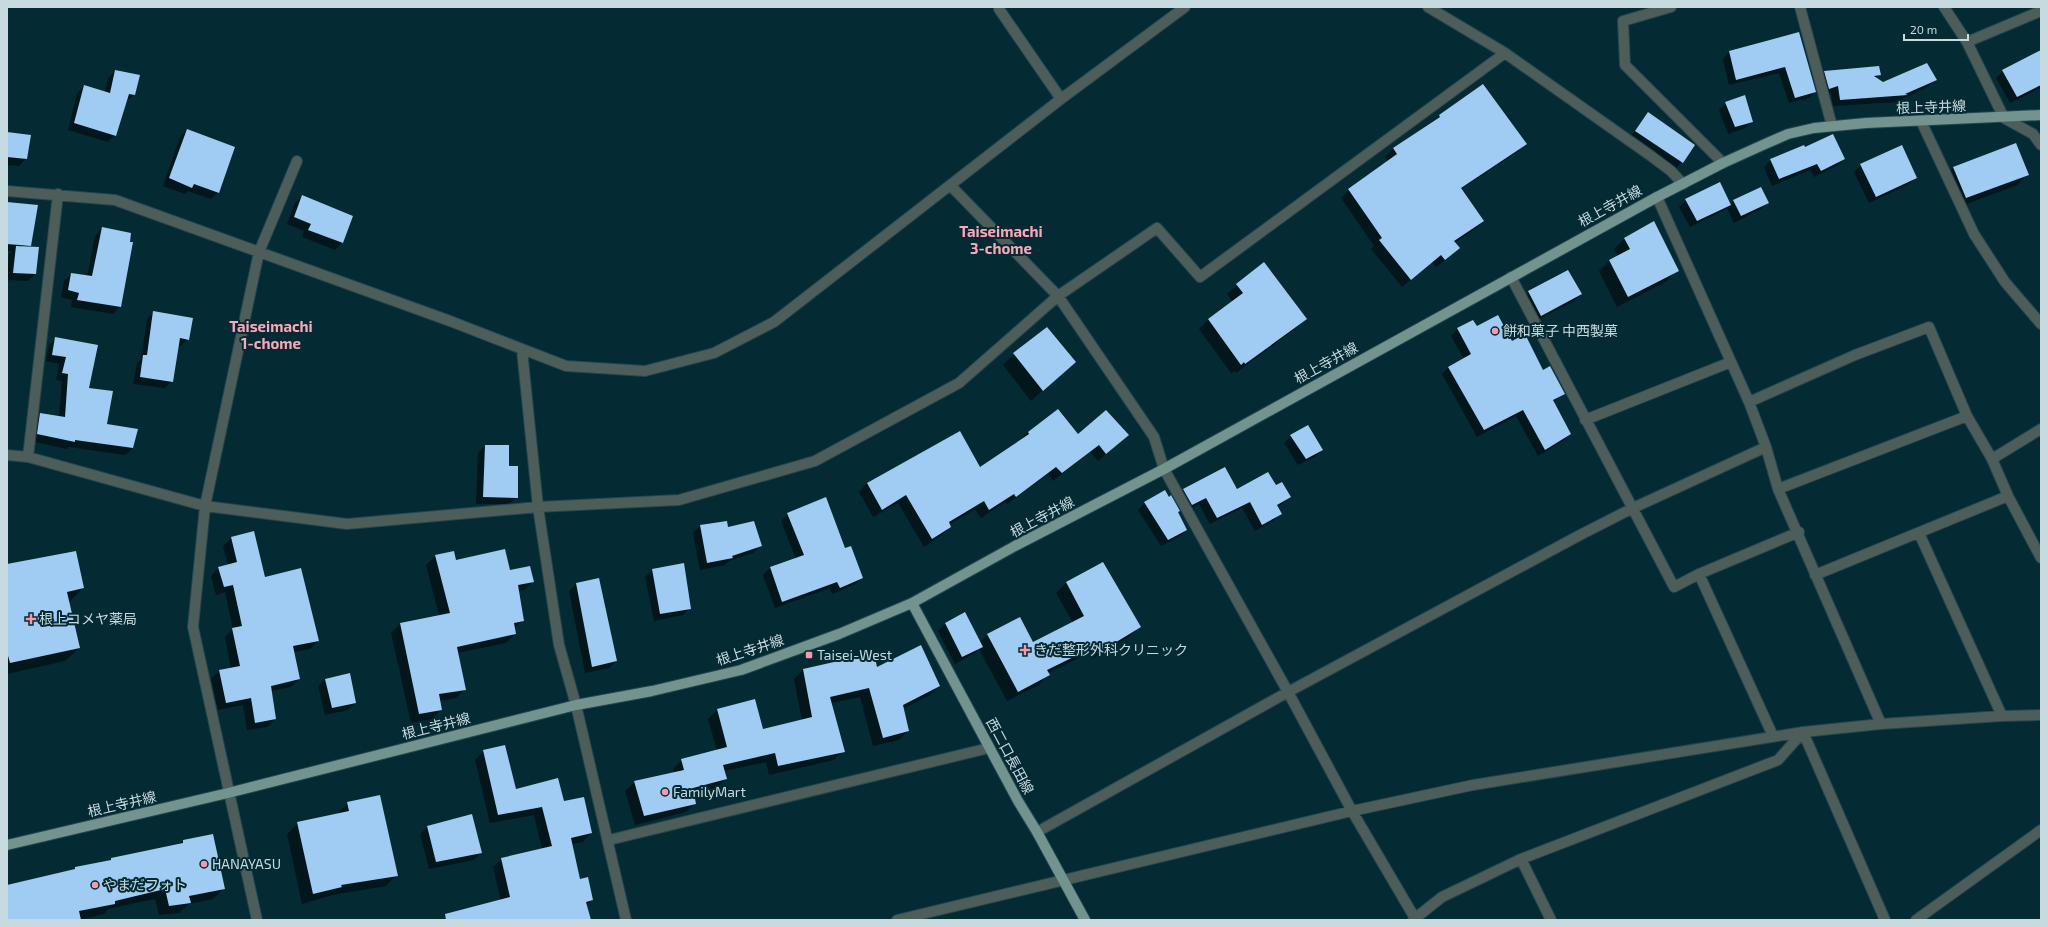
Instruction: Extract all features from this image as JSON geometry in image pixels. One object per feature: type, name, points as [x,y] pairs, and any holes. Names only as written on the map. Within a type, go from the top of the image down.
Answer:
[{"type":"main road","name":"根上寺井線","points":[[7,845],[228,794],[576,705],[652,691],[742,670],[839,634],[912,603],[1015,546],[1164,469],[1657,197],[1723,163],[1788,134],[1814,128],[1832,126],[2041,116]]},
{"type":"main road","name":"西二口長田線","points":[[912,603],[989,748],[1018,801],[1038,832],[1085,920]]},
{"type":"street","points":[[7,191],[58,194],[115,200],[450,321],[566,366],[645,371],[714,353],[774,322],[1061,99],[1185,7]]},
{"type":"street","points":[[1428,7],[1505,53],[1651,156],[1671,171],[1683,184]]},
{"type":"street","points":[[1671,7],[1623,21],[1625,65],[1723,163]]},
{"type":"street","points":[[1800,7],[1832,126]]},
{"type":"street","points":[[1944,7],[1967,42],[2004,118],[2033,134],[2041,145]]},
{"type":"street","points":[[999,9],[1061,99]]},
{"type":"street","points":[[1967,42],[2041,11]]},
{"type":"street","points":[[7,455],[28,457],[205,506],[347,524],[538,507],[679,500],[815,461],[959,383],[1058,296],[1157,228],[1200,277],[1505,53]]},
{"type":"street","points":[[1921,121],[1974,234],[2005,282],[2041,324]]},
{"type":"street","points":[[257,920],[228,794],[193,627],[205,506],[259,252],[297,161]]},
{"type":"street","points":[[950,185],[1058,296],[1154,437],[1164,469],[1288,692],[1352,811],[1415,919],[1442,897],[1521,859],[1778,760],[1803,732]]},
{"type":"street","points":[[28,457],[58,194]]},
{"type":"street","points":[[1657,197],[1749,402],[1766,447],[1778,489],[1799,532],[1815,575],[1882,724]]},
{"type":"street","points":[[1511,277],[1674,587],[1698,574],[1799,532]]},
{"type":"street","points":[[1749,402],[1855,355],[1929,327],[1967,416],[1992,459],[2008,496],[2041,558]]},
{"type":"street","points":[[522,350],[538,507],[559,645],[576,705],[609,840],[626,920]]},
{"type":"street","points":[[1585,420],[1731,362]]},
{"type":"street","points":[[1778,489],[1967,416]]},
{"type":"street","points":[[1992,459],[2041,429]]},
{"type":"street","points":[[1038,832],[1288,692],[1633,508],[1766,447]]},
{"type":"street","points":[[1815,575],[2008,496]]},
{"type":"street","points":[[1919,533],[2002,716]]},
{"type":"street","points":[[1698,574],[1773,736]]},
{"type":"street","points":[[897,920],[1352,811],[1474,785],[1803,732],[1882,724],[2002,716],[2041,715]]},
{"type":"street","points":[[1803,732],[1885,920]]},
{"type":"street","points":[[609,840],[989,748]]},
{"type":"street","points":[[1916,920],[2041,830]]},
{"type":"street","points":[[1521,859],[1551,920]]},
{"type":"building","points":[[1799,32],[1816,92],[1795,98],[1785,67],[1736,80],[1729,51]]},
{"type":"building","points":[[2041,50],[2041,85],[2017,97],[2002,70]]},
{"type":"building","points":[[1927,63],[1937,80],[1905,94],[1908,95],[1840,100],[1838,86],[1829,89],[1824,71],[1879,66],[1881,75],[1874,76],[1883,82]]},
{"type":"building","points":[[115,70],[140,75],[135,95],[129,94],[116,136],[74,123],[84,85],[110,93]]},
{"type":"building","points":[[1483,84],[1527,144],[1461,188],[1484,221],[1454,241],[1460,248],[1445,260],[1441,255],[1411,280],[1379,240],[1382,238],[1348,189],[1397,154],[1393,148],[1440,117],[1439,115]]},
{"type":"building","points":[[1745,95],[1753,122],[1735,127],[1725,102]]},
{"type":"building","points":[[1648,112],[1695,145],[1683,163],[1635,131]]},
{"type":"building","points":[[187,129],[235,147],[219,193],[194,184],[192,188],[169,178]]},
{"type":"building","points":[[7,132],[31,135],[27,159],[7,157]]},
{"type":"building","points":[[1833,134],[1845,159],[1821,171],[1817,164],[1779,179],[1770,159],[1804,145],[1805,147]]},
{"type":"building","points":[[2016,143],[2029,175],[1966,198],[1953,167]]},
{"type":"building","points":[[1902,145],[1917,178],[1876,197],[1860,164]]},
{"type":"building","points":[[1720,182],[1731,205],[1697,221],[1685,199]]},
{"type":"building","points":[[1761,187],[1769,203],[1741,216],[1733,200]]},
{"type":"building","points":[[302,195],[353,216],[343,243],[308,230],[311,224],[294,217]]},
{"type":"building","points":[[7,202],[38,205],[31,246],[7,244]]},
{"type":"building","points":[[1654,221],[1679,271],[1628,297],[1609,260],[1630,249],[1624,238]]},
{"type":"building","points":[[102,227],[131,233],[130,242],[133,242],[121,307],[77,300],[79,293],[68,290],[71,273],[92,276]]},
{"type":"building","points":[[16,246],[39,247],[36,274],[13,273]]},
{"type":"building","points":[[1264,262],[1307,319],[1245,364],[1244,362],[1241,365],[1208,319],[1243,293],[1236,284]]},
{"type":"building","points":[[1568,270],[1582,294],[1541,316],[1528,291]]},
{"type":"building","points":[[153,311],[193,318],[189,340],[180,338],[173,382],[140,377],[143,355],[147,355]]},
{"type":"building","points":[[1498,315],[1512,341],[1525,334],[1543,370],[1550,366],[1565,394],[1553,400],[1571,434],[1545,450],[1523,410],[1484,430],[1448,367],[1471,354],[1457,328],[1473,320],[1477,326]]},
{"type":"building","points":[[1047,327],[1076,362],[1043,391],[1013,353]]},
{"type":"building","points":[[55,337],[98,345],[89,388],[113,391],[107,424],[138,429],[133,448],[75,440],[75,442],[37,434],[40,413],[65,417],[68,374],[62,373],[66,357],[52,355]]},
{"type":"building","points":[[1058,409],[1078,434],[1106,410],[1129,435],[1106,454],[1099,445],[1062,473],[1056,467],[1016,497],[1014,494],[989,510],[984,501],[949,522],[951,527],[932,539],[906,495],[882,510],[867,483],[960,431],[980,467],[1029,434],[1028,432]]},
{"type":"building","points":[[1308,425],[1323,450],[1306,459],[1290,435]]},
{"type":"building","points":[[485,445],[509,445],[509,466],[518,466],[518,498],[483,497]]},
{"type":"building","points":[[1225,467],[1237,489],[1268,472],[1276,485],[1282,482],[1291,497],[1277,505],[1282,514],[1262,525],[1250,502],[1217,518],[1206,498],[1192,505],[1183,489]]},
{"type":"building","points":[[1165,490],[1169,497],[1171,495],[1180,511],[1178,512],[1187,530],[1168,540],[1144,502]]},
{"type":"building","points":[[826,497],[845,548],[851,546],[863,578],[840,588],[837,582],[782,602],[770,567],[804,555],[787,513]]},
{"type":"building","points":[[727,521],[728,527],[754,521],[762,546],[732,556],[733,558],[707,563],[700,525]]},
{"type":"building","points":[[254,531],[265,577],[301,568],[319,641],[293,646],[300,679],[271,686],[276,719],[255,723],[251,698],[226,703],[219,670],[240,666],[232,628],[242,626],[233,585],[224,587],[218,567],[237,562],[231,537]]},
{"type":"building","points":[[505,549],[510,570],[530,566],[534,582],[518,585],[524,621],[514,623],[516,634],[457,647],[466,690],[439,694],[442,710],[419,714],[400,623],[450,613],[435,555],[454,551],[456,560]]},
{"type":"building","points":[[76,551],[84,588],[67,592],[80,648],[10,663],[7,652],[7,564]]},
{"type":"building","points":[[1103,562],[1141,627],[1103,650],[1100,644],[1047,670],[1050,675],[1018,692],[987,634],[1020,617],[1033,642],[1084,616],[1066,582]]},
{"type":"building","points":[[684,563],[691,609],[660,614],[652,569]]},
{"type":"building","points":[[599,578],[617,661],[592,667],[576,583]]},
{"type":"building","points":[[965,612],[983,647],[962,657],[945,623]]},
{"type":"building","points":[[921,645],[940,686],[903,705],[909,731],[883,738],[869,688],[830,697],[845,752],[778,766],[775,753],[723,765],[727,779],[693,788],[696,804],[644,816],[634,781],[684,770],[681,759],[727,747],[717,709],[755,699],[763,729],[812,717],[803,669],[874,653],[877,667]]},
{"type":"building","points":[[350,673],[356,703],[332,708],[325,679]]},
{"type":"building","points":[[505,745],[516,789],[558,778],[564,801],[584,797],[592,833],[571,838],[580,879],[588,877],[593,900],[586,902],[591,920],[446,920],[445,914],[510,897],[501,858],[552,846],[542,807],[498,815],[483,750]]},
{"type":"building","points":[[380,795],[398,876],[341,885],[342,887],[313,894],[297,822],[349,811],[347,802]]},
{"type":"building","points":[[472,814],[482,853],[436,862],[427,826]]},
{"type":"building","points":[[213,834],[225,889],[189,896],[191,903],[169,906],[165,889],[115,901],[115,904],[79,911],[81,920],[7,920],[7,885],[75,869],[75,867],[111,860],[111,858],[183,843],[183,840]]},
{"type":"place","name":"餅和菓子 中西製菓","points":[[1495,331]]},
{"type":"place","name":"根上コメヤ薬局","points":[[31,619]]},
{"type":"place","name":"きだ整形外科クリニック","points":[[1025,650]]},
{"type":"place","name":"Taisei-West","points":[[809,655]]},
{"type":"place","name":"FamilyMart","points":[[665,792]]},
{"type":"place","name":"HANAYASU","points":[[204,864]]},
{"type":"place","name":"やまだフォト","points":[[95,885]]},
{"type":"district","name":"Taiseimachi 3-chome","points":[[1001,240]]},
{"type":"district","name":"Taiseimachi 1-chome","points":[[271,336]]}]
